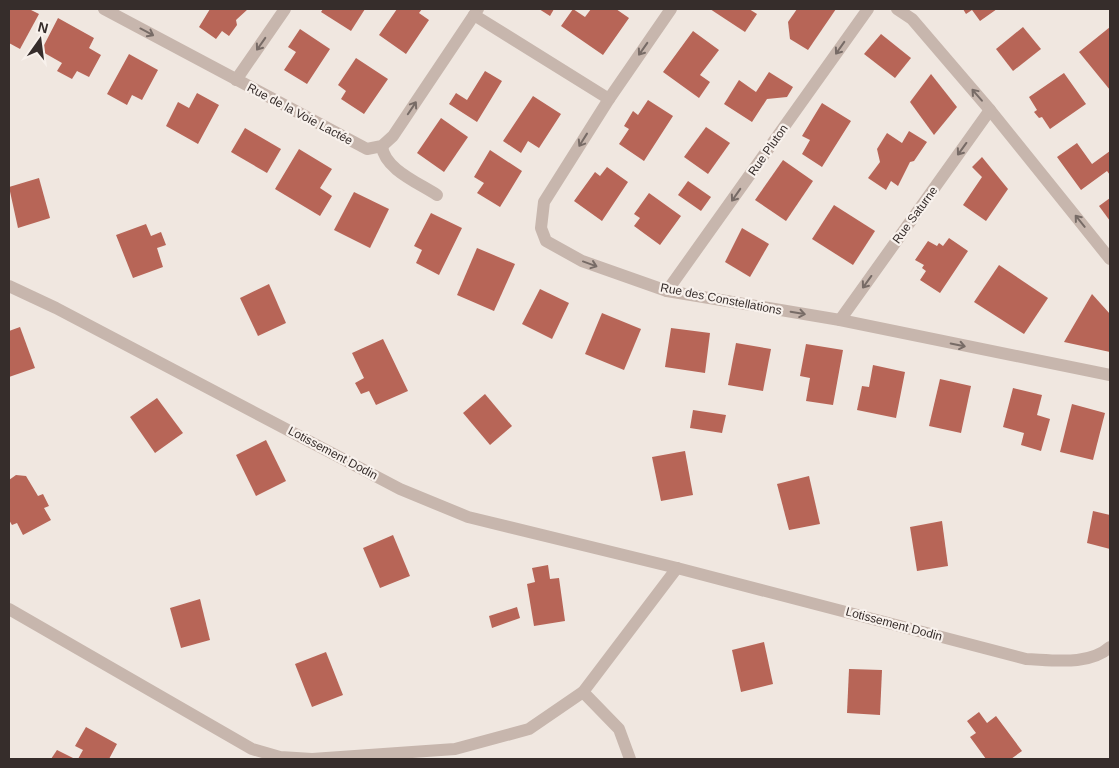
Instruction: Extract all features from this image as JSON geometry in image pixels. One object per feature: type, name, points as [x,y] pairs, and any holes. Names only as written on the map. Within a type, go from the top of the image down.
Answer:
[{"type":"street","name":"Rue de la Voie Lactée","points":[[104,9],[352,142],[367,149],[382,146]]},
{"type":"street","points":[[236,80],[285,9]]},
{"type":"street","name":"Rue des Constellations","points":[[671,9],[609,99],[544,202],[541,228],[546,241],[582,261],[667,291],[840,320],[1110,375]]},
{"type":"street","name":"Rue Pluton","points":[[667,291],[868,9]]},
{"type":"street","points":[[897,9],[912,19],[990,110],[1110,259]]},
{"type":"street","points":[[437,195],[390,163],[383,155],[382,146],[393,136],[476,12],[609,99]]},
{"type":"street","name":"Rue Saturne","points":[[840,320],[990,110]]},
{"type":"street","name":"Lotissement Dodin","points":[[9,286],[56,308],[400,489],[468,517],[677,568],[1026,659],[1068,661],[1103,654],[1110,647]]},
{"type":"street","points":[[9,609],[252,749],[280,757],[312,759],[455,750],[529,729],[583,692],[677,568]]},
{"type":"street","points":[[583,692],[620,730],[630,759]]},
{"type":"building","points":[[9,9],[29,9],[39,14],[20,49],[9,43]]},
{"type":"building","points":[[210,9],[248,9],[236,20],[237,25],[229,36],[222,31],[216,39],[199,27]]},
{"type":"building","points":[[323,9],[365,9],[351,31],[321,12]]},
{"type":"building","points":[[397,9],[422,9],[419,13],[429,20],[406,54],[379,35]]},
{"type":"building","points":[[539,9],[554,9],[550,16]]},
{"type":"building","points":[[573,9],[585,17],[591,9],[616,9],[629,18],[603,55],[561,26]]},
{"type":"building","points":[[710,9],[749,9],[757,14],[745,32]]},
{"type":"building","points":[[797,9],[836,9],[808,50],[790,39],[788,22]]},
{"type":"building","points":[[963,9],[997,9],[980,21],[972,10],[966,14]]},
{"type":"building","points":[[58,18],[94,38],[89,48],[101,55],[89,77],[77,71],[72,79],[57,71],[62,63],[41,51]]},
{"type":"building","points":[[1023,27],[1041,49],[1013,71],[996,49]]},
{"type":"building","points":[[1110,27],[1110,90],[1079,52]]},
{"type":"building","points":[[300,29],[330,49],[307,84],[284,70],[296,52],[288,47]]},
{"type":"building","points":[[693,31],[719,50],[700,75],[710,82],[699,98],[663,72]]},
{"type":"building","points":[[881,34],[911,58],[895,78],[864,54]]},
{"type":"building","points":[[129,54],[158,70],[142,100],[132,95],[127,105],[107,94]]},
{"type":"building","points":[[356,58],[388,79],[364,114],[341,99],[346,91],[338,85]]},
{"type":"building","points":[[485,71],[502,81],[477,122],[449,104],[456,93],[467,100]]},
{"type":"building","points":[[769,72],[793,87],[787,97],[767,99],[752,122],[724,104],[739,80],[756,92]]},
{"type":"building","points":[[1064,73],[1086,104],[1050,129],[1042,117],[1039,118],[1034,112],[1037,110],[1029,97]]},
{"type":"building","points":[[931,74],[957,107],[934,135],[910,102]]},
{"type":"building","points":[[197,93],[219,105],[198,144],[166,126],[178,102],[189,108]]},
{"type":"building","points":[[533,96],[561,114],[539,148],[528,141],[521,153],[503,141]]},
{"type":"building","points":[[648,100],[673,116],[644,161],[619,144],[629,129],[624,126],[633,111],[638,115]]},
{"type":"building","points":[[822,103],[851,121],[822,167],[802,154],[810,140],[802,136]]},
{"type":"building","points":[[441,118],[468,137],[444,172],[417,153]]},
{"type":"building","points":[[706,127],[730,143],[708,174],[684,157]]},
{"type":"building","points":[[245,128],[281,149],[267,173],[231,152]]},
{"type":"building","points":[[909,131],[927,142],[914,161],[910,162],[898,186],[891,181],[886,190],[868,178],[880,162],[877,149],[887,133],[902,143]]},
{"type":"building","points":[[1077,143],[1092,164],[1110,151],[1110,175],[1107,171],[1081,190],[1057,157]]},
{"type":"building","points":[[299,149],[332,169],[320,188],[332,196],[320,216],[275,189]]},
{"type":"building","points":[[490,150],[522,171],[500,207],[477,193],[484,183],[474,177]]},
{"type":"building","points":[[982,157],[1008,189],[986,221],[963,205],[982,177],[972,167]]},
{"type":"building","points":[[783,160],[813,181],[786,221],[755,200]]},
{"type":"building","points":[[607,167],[628,182],[602,221],[574,201],[595,172],[600,176]]},
{"type":"building","points":[[39,178],[50,218],[18,228],[9,187]]},
{"type":"building","points":[[688,181],[711,197],[701,211],[678,195]]},
{"type":"building","points":[[354,192],[389,209],[370,248],[334,230]]},
{"type":"building","points":[[649,193],[681,216],[660,245],[634,226],[640,218],[634,214]]},
{"type":"building","points":[[1110,198],[1110,221],[1099,206]]},
{"type":"building","points":[[834,205],[875,231],[853,265],[812,239]]},
{"type":"building","points":[[431,213],[462,228],[439,275],[416,263],[422,250],[414,246]]},
{"type":"building","points":[[146,224],[151,236],[161,232],[166,245],[157,248],[163,267],[133,278],[116,235]]},
{"type":"building","points":[[742,228],[769,244],[750,277],[725,262]]},
{"type":"building","points":[[949,238],[968,251],[940,293],[920,280],[926,271],[922,268],[924,265],[915,260],[928,241],[937,246],[939,243],[943,246]]},
{"type":"building","points":[[477,248],[515,264],[494,311],[457,295]]},
{"type":"building","points":[[999,265],[1048,298],[1024,334],[974,302]]},
{"type":"building","points":[[269,284],[286,323],[258,336],[240,298]]},
{"type":"building","points":[[540,289],[569,303],[552,339],[522,324]]},
{"type":"building","points":[[1092,294],[1110,314],[1110,352],[1064,342]]},
{"type":"building","points":[[602,313],[641,329],[624,370],[585,354]]},
{"type":"building","points":[[20,327],[35,368],[9,377],[9,331]]},
{"type":"building","points":[[671,328],[710,333],[705,373],[665,367]]},
{"type":"building","points":[[383,339],[408,391],[376,405],[369,391],[361,394],[355,383],[364,378],[352,353]]},
{"type":"building","points":[[736,343],[771,349],[763,391],[728,385]]},
{"type":"building","points":[[806,344],[843,350],[833,405],[806,401],[810,378],[800,376]]},
{"type":"building","points":[[873,365],[905,372],[896,418],[857,410],[862,386],[869,387]]},
{"type":"building","points":[[940,379],[971,386],[961,433],[929,426]]},
{"type":"building","points":[[1013,388],[1042,395],[1037,415],[1050,419],[1041,451],[1021,445],[1024,433],[1003,427]]},
{"type":"building","points":[[485,394],[512,426],[490,445],[463,413]]},
{"type":"building","points":[[157,398],[183,433],[155,453],[130,417]]},
{"type":"building","points":[[1072,404],[1105,413],[1093,460],[1060,452]]},
{"type":"building","points":[[693,410],[726,415],[722,433],[690,428]]},
{"type":"building","points":[[266,440],[286,481],[256,496],[236,455]]},
{"type":"building","points":[[685,451],[693,495],[661,501],[652,457]]},
{"type":"building","points":[[16,475],[26,476],[38,496],[43,494],[49,506],[44,508],[51,520],[23,535],[17,523],[12,525],[9,520],[9,480]]},
{"type":"building","points":[[809,476],[820,524],[789,530],[777,484]]},
{"type":"building","points":[[1093,511],[1110,515],[1110,549],[1087,543]]},
{"type":"building","points":[[942,521],[948,566],[917,571],[910,527]]},
{"type":"building","points":[[393,535],[410,576],[380,588],[363,548]]},
{"type":"building","points":[[548,565],[550,579],[559,578],[565,621],[534,626],[527,584],[535,582],[532,568]]},
{"type":"building","points":[[200,599],[210,640],[181,648],[170,608]]},
{"type":"building","points":[[517,607],[520,618],[492,628],[489,616]]},
{"type":"building","points":[[764,642],[773,684],[741,692],[732,650]]},
{"type":"building","points":[[326,652],[343,695],[312,707],[295,664]]},
{"type":"building","points":[[849,669],[882,670],[880,715],[847,713]]},
{"type":"building","points":[[979,712],[987,723],[996,716],[1022,751],[1011,759],[986,759],[970,737],[976,733],[967,721]]},
{"type":"building","points":[[86,727],[117,744],[109,759],[78,759],[83,750],[75,746]]},
{"type":"building","points":[[57,750],[75,759],[51,759]]}]
